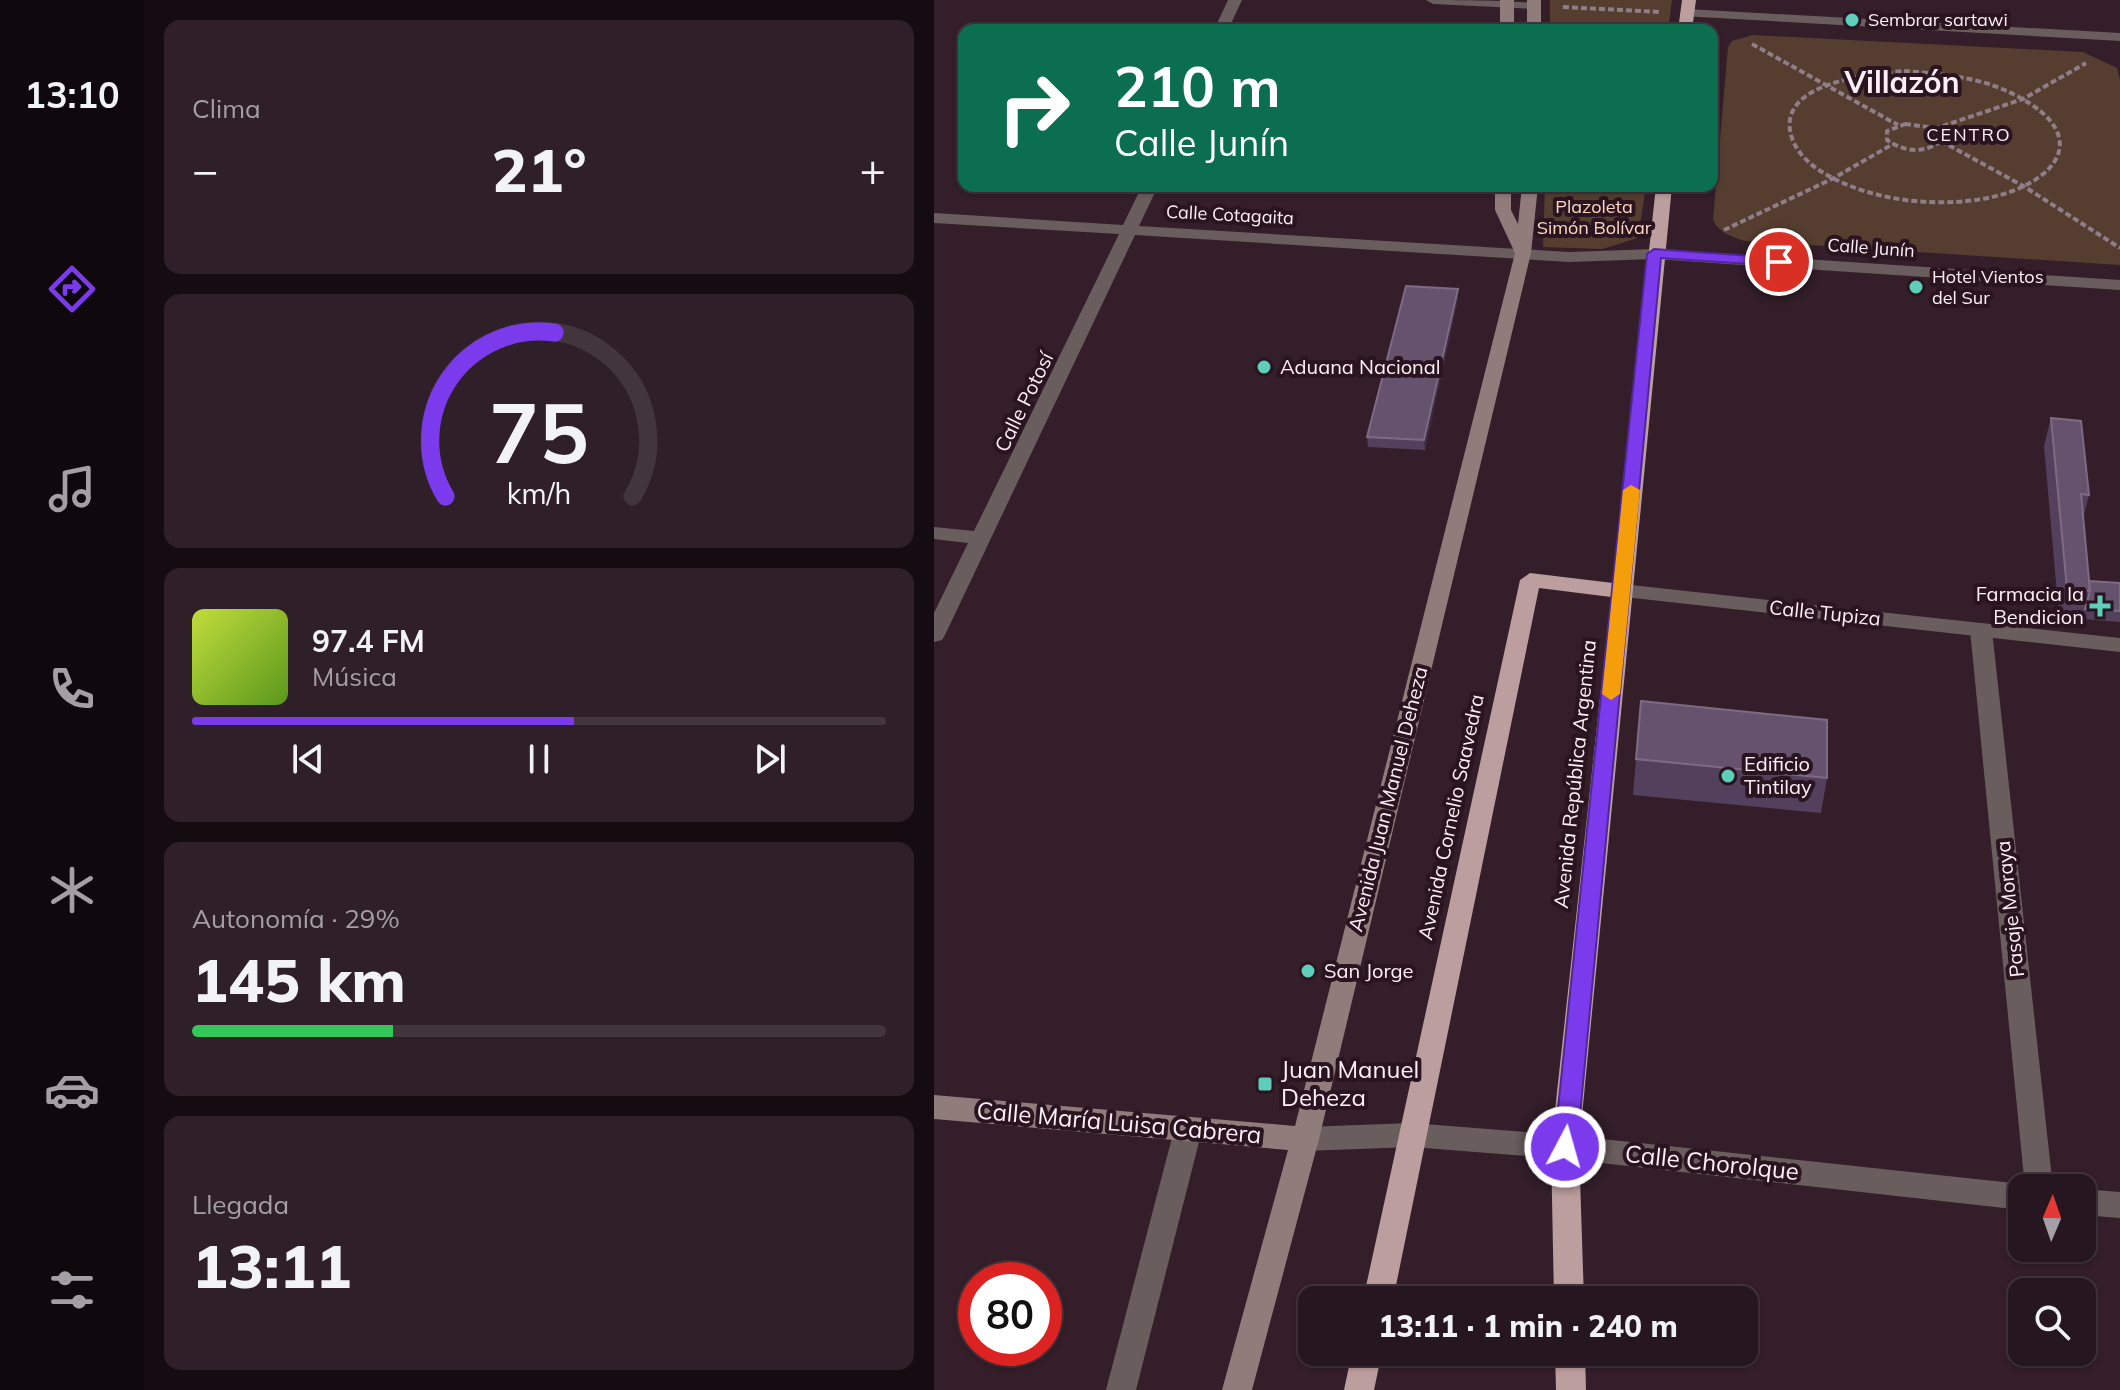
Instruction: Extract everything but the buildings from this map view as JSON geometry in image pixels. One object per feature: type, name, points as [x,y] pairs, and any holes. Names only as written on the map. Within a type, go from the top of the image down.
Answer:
[{"type":"highway","name":"Avenida República Argentina","points":[[1569,1286],[1565,1147],[1654,254],[1663,192]]},
{"type":"highway","name":"Calle Tupiza","points":[[1530,580],[1622,591]]},
{"type":"highway","name":"Avenida Cornelio Saavedra","points":[[1381,1286],[1530,580]]},
{"type":"highway","points":[[1359,1390],[1364,1366]]},
{"type":"highway","points":[[1570,1366],[1571,1390]]},
{"type":"main road","points":[[1507,2],[1507,24]]},
{"type":"main road","points":[[1534,2],[1534,24]]},
{"type":"main road","points":[[1503,192],[1503,210],[1523,253]]},
{"type":"main road","name":"Avenida Juan Manuel Deheza","points":[[1237,1390],[1305,1139],[1523,253],[1530,192]]},
{"type":"main road","name":"Calle María Luisa Cabrera","points":[[934,1107],[1305,1139]]},
{"type":"street","points":[[1224,24],[1235,0]]},
{"type":"street","points":[[1433,0],[1534,2]]},
{"type":"street","points":[[1688,7],[2120,37]]},
{"type":"street","name":"Calle Potosí","points":[[934,635],[1147,192]]},
{"type":"street","name":"Calle Cotagaita","points":[[934,218],[1523,253]]},
{"type":"street","name":"Calle Junín","points":[[1523,253],[1569,257],[1654,254],[2120,285]]},
{"type":"street","points":[[934,533],[983,538]]},
{"type":"street","name":"Calle Tupiza","points":[[1622,591],[2120,645]]},
{"type":"street","name":"Pasaje Moraya","points":[[1981,630],[2038,1174]]},
{"type":"street","points":[[1121,1390],[1188,1130]]},
{"type":"street","name":"Calle Chorolque","points":[[1305,1139],[1412,1135],[1565,1147],[2008,1195]]},
{"type":"street","points":[[2096,1203],[2120,1205]]},
{"type":"path","points":[[1534,2],[1688,7]]},
{"type":"path","points":[[1934,129],[2023,99],[2093,59],[2087,35]]},
{"type":"path","points":[[1745,40],[1898,125]]},
{"type":"path","points":[[1904,71],[1932,73],[1988,84],[2023,99],[2049,121],[2060,145],[2057,161],[2025,187],[1992,197],[1952,202],[1910,200],[1869,192],[1834,178],[1805,159],[1791,138],[1790,117],[1803,99],[1828,84],[1863,74],[1904,71]]},
{"type":"path","points":[[1898,125],[1921,125],[1934,129],[1941,135],[1941,141],[1932,148],[1916,150],[1893,144],[1886,135],[1891,127],[1898,125]]},
{"type":"path","points":[[1941,141],[2025,187],[2120,248]]},
{"type":"path","points":[[1722,231],[1834,178],[1893,144]]},
{"type":"green space","points":[[1550,0],[1672,0],[1669,24],[1550,24]]},
{"type":"green space","points":[[1753,35],[2083,52],[2117,68],[2120,80],[2120,265],[1745,241],[1726,234],[1713,220],[1715,192],[1718,192],[1728,47],[1732,41]]},
{"type":"green space","name":"Plazoleta Simón Bolívar","points":[[1545,192],[1645,192],[1638,238],[1602,249],[1543,247]]},
{"type":"slow traffic","points":[[1611,694],[1631,490]]},
{"type":"place","name":"Sembrar sartawi","points":[[1852,20]]},
{"type":"place","name":"Hotel Vientos del Sur","points":[[1916,287]]},
{"type":"place","name":"Aduana Nacional","points":[[1264,367]]},
{"type":"place","name":"Farmacia la Bendicion","points":[[2100,606]]},
{"type":"place","name":"Edificio Tintilay","points":[[1728,776]]},
{"type":"place","name":"San Jorge","points":[[1308,971]]},
{"type":"place","name":"Juan Manuel Deheza","points":[[1265,1084]]},
{"type":"district","name":"Villazón","points":[[1902,83]]},
{"type":"district","name":"CENTRO","points":[[1969,135]]},
{"type":"route","points":[[1565,1147],[1654,254],[1779,262]]}]
